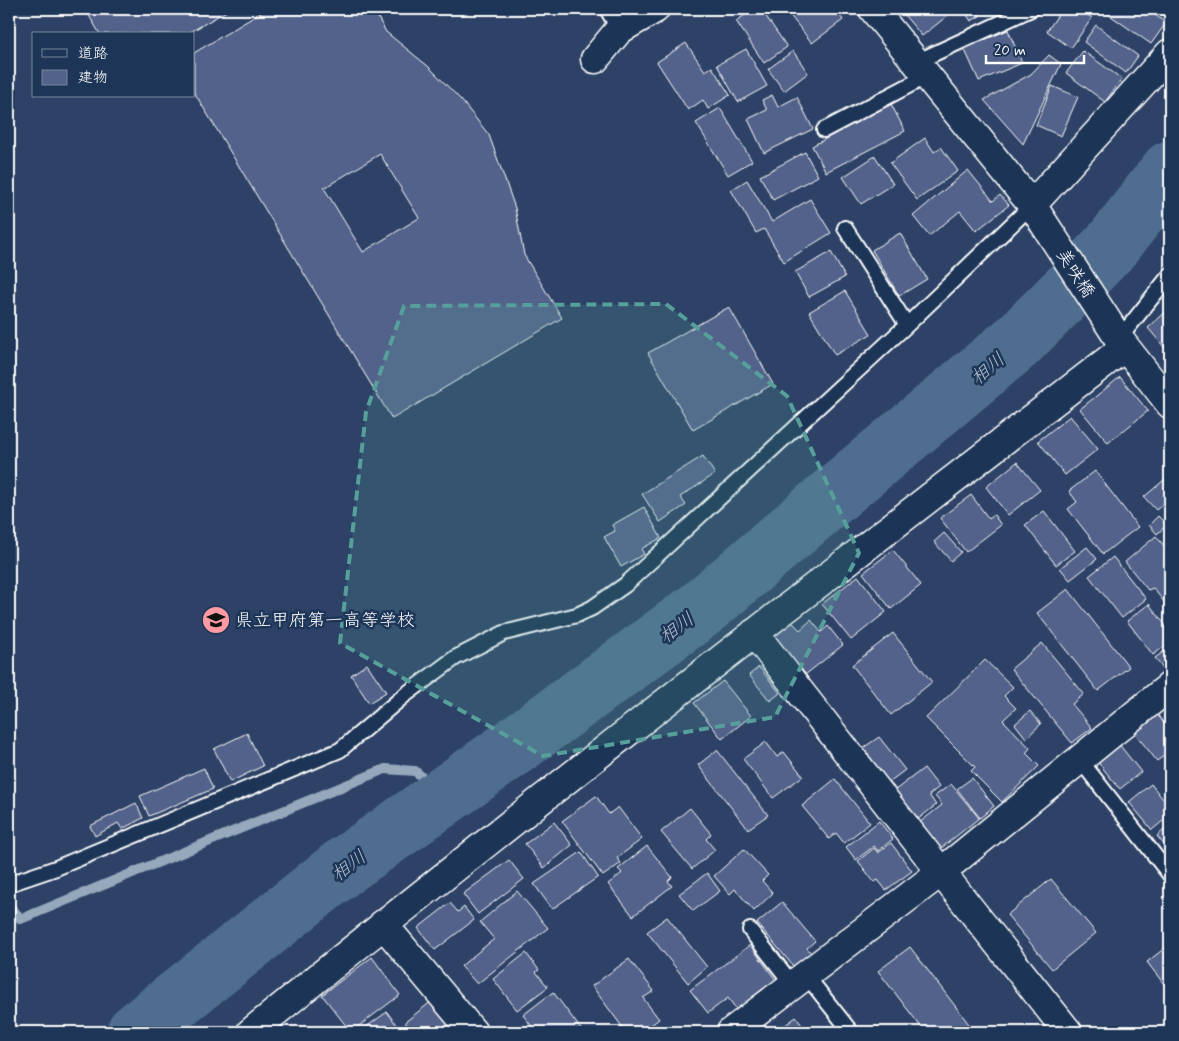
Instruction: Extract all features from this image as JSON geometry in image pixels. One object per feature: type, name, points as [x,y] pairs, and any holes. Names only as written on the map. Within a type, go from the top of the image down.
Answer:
[{"type":"street","points":[[595,58],[613,19],[655,9]]},
{"type":"street","name":"美咲橋","points":[[873,9],[1033,206],[1122,343],[1170,404]]},
{"type":"street","points":[[1033,206],[1170,53]]},
{"type":"street","points":[[251,1032],[383,924],[1122,343]]},
{"type":"street","points":[[754,633],[1068,1032]]},
{"type":"street","points":[[731,1032],[941,872],[1170,686]]},
{"type":"street","points":[[383,924],[473,1032]]},
{"type":"lane","points":[[824,130],[921,69],[1032,9]]},
{"type":"lane","points":[[9,884],[56,868],[340,750],[406,695],[455,658],[504,633],[577,615],[592,608],[625,585],[1033,206]]},
{"type":"lane","points":[[845,228],[907,325]]},
{"type":"lane","points":[[1122,343],[1170,275]]},
{"type":"lane","points":[[1080,760],[1170,875]]},
{"type":"lane","points":[[750,930],[851,1032]]},
{"type":"highlighted area","points":[[666,304],[787,396],[859,553],[775,717],[543,756],[340,643],[366,412],[404,306]]},
{"type":"building","points":[[85,9],[230,9],[190,32],[99,32]]},
{"type":"building","points":[[267,9],[373,9],[386,32],[429,67],[461,100],[489,135],[515,208],[524,255],[562,318],[392,419],[195,94],[195,52]],"holes":[[[380,154],[419,218],[363,252],[324,188]]]},
{"type":"building","points":[[754,9],[761,9],[787,47],[764,63],[736,21]]},
{"type":"building","points":[[785,9],[835,9],[843,20],[812,43]]},
{"type":"building","points":[[899,9],[947,9],[951,13],[922,36]]},
{"type":"building","points":[[963,9],[976,9],[980,16],[971,21]]},
{"type":"building","points":[[1062,9],[1079,9],[1092,18],[1071,48],[1047,31]]},
{"type":"building","points":[[1101,9],[1147,9],[1166,23],[1151,44]]},
{"type":"building","points":[[1096,25],[1138,56],[1126,73],[1084,42]]},
{"type":"building","points":[[1008,30],[1022,63],[979,81],[964,48]]},
{"type":"building","points":[[686,43],[705,71],[712,67],[730,95],[708,109],[703,100],[688,110],[657,62]]},
{"type":"building","points":[[746,49],[767,86],[738,102],[717,65]]},
{"type":"building","points":[[793,51],[808,73],[784,91],[768,69]]},
{"type":"building","points":[[1083,51],[1122,79],[1105,102],[1066,73]]},
{"type":"building","points":[[1049,55],[1061,64],[1023,144],[984,100],[1031,74]]},
{"type":"building","points":[[1052,86],[1078,97],[1061,136],[1036,125]]},
{"type":"building","points":[[772,95],[778,107],[797,97],[813,129],[764,153],[748,119],[767,110],[762,100]]},
{"type":"building","points":[[891,104],[905,131],[826,172],[812,146]]},
{"type":"building","points":[[720,108],[752,161],[728,175],[696,123]]},
{"type":"building","points":[[925,138],[934,152],[941,147],[958,171],[917,200],[890,163]]},
{"type":"building","points":[[805,152],[818,176],[773,200],[760,176]]},
{"type":"building","points":[[875,156],[893,184],[861,204],[843,177]]},
{"type":"building","points":[[968,170],[993,201],[1000,195],[1009,205],[976,231],[960,211],[929,236],[913,216]]},
{"type":"building","points":[[747,180],[772,222],[810,199],[831,233],[784,262],[764,229],[756,233],[731,190]]},
{"type":"building","points":[[900,233],[927,279],[899,296],[872,250]]},
{"type":"building","points":[[831,252],[845,277],[809,297],[795,272]]},
{"type":"building","points":[[845,291],[871,334],[835,355],[809,312]]},
{"type":"building","points":[[729,307],[773,384],[693,430],[648,353]]},
{"type":"building","points":[[1170,308],[1170,354],[1148,328]]},
{"type":"building","points":[[1120,377],[1148,411],[1108,443],[1080,409]]},
{"type":"building","points":[[1070,416],[1098,449],[1065,475],[1038,441]]},
{"type":"building","points":[[703,456],[715,474],[680,497],[686,505],[660,522],[642,494]]},
{"type":"building","points":[[1017,462],[1040,490],[1008,515],[986,487]]},
{"type":"building","points":[[1095,471],[1138,527],[1103,554],[1068,509],[1077,502],[1069,491]]},
{"type":"building","points":[[1170,475],[1170,498],[1156,510],[1144,497]]},
{"type":"building","points":[[971,495],[989,519],[994,515],[1001,525],[966,552],[940,518]]},
{"type":"building","points":[[644,507],[661,538],[641,549],[644,554],[621,567],[604,537],[615,531],[612,525]]},
{"type":"building","points":[[1044,511],[1075,551],[1056,565],[1025,525]]},
{"type":"building","points":[[1158,516],[1167,525],[1157,534],[1149,525]]},
{"type":"building","points":[[944,533],[961,552],[951,561],[934,542]]},
{"type":"building","points":[[1156,536],[1170,553],[1170,599],[1165,603],[1153,588],[1148,590],[1125,562]]},
{"type":"building","points":[[1087,547],[1097,559],[1070,580],[1060,568]]},
{"type":"building","points":[[893,550],[921,585],[891,609],[863,573]]},
{"type":"building","points":[[1113,557],[1146,599],[1122,618],[1089,576]]},
{"type":"building","points":[[858,576],[886,612],[851,640],[822,604]]},
{"type":"building","points":[[1068,589],[1129,667],[1098,691],[1037,613]]},
{"type":"building","points":[[1149,604],[1170,631],[1170,642],[1153,655],[1127,621]]},
{"type":"building","points":[[811,620],[821,632],[828,626],[843,645],[805,675],[773,636],[792,622],[800,630]]},
{"type":"building","points":[[893,633],[932,682],[891,715],[852,665]]},
{"type":"building","points":[[1042,643],[1084,694],[1072,704],[1092,728],[1072,743],[1011,669]]},
{"type":"building","points":[[1170,647],[1170,670],[1166,673],[1155,658]]},
{"type":"building","points":[[985,660],[1013,687],[1004,696],[1016,708],[1003,720],[1030,748],[1026,753],[1039,766],[1002,802],[971,771],[975,767],[926,718]]},
{"type":"building","points":[[367,664],[386,692],[369,703],[351,675]]},
{"type":"building","points":[[759,667],[780,693],[770,701],[749,675]]},
{"type":"building","points":[[723,681],[751,716],[722,739],[694,703]]},
{"type":"building","points":[[1030,711],[1041,724],[1026,738],[1015,724]]},
{"type":"building","points":[[1156,713],[1170,731],[1170,751],[1157,761],[1133,731]]},
{"type":"building","points":[[247,733],[263,766],[230,782],[214,749]]},
{"type":"building","points":[[879,737],[905,770],[889,782],[863,748]]},
{"type":"building","points":[[766,742],[777,757],[784,752],[803,776],[773,798],[743,759]]},
{"type":"building","points":[[1118,743],[1141,772],[1120,789],[1096,760]]},
{"type":"building","points":[[717,750],[768,815],[748,829],[698,765]]},
{"type":"building","points":[[204,768],[213,789],[149,816],[140,796]]},
{"type":"building","points":[[924,768],[939,787],[929,795],[936,805],[917,820],[894,791]]},
{"type":"building","points":[[972,778],[994,806],[980,818],[957,789]]},
{"type":"building","points":[[835,779],[870,823],[844,843],[836,833],[829,839],[802,806]]},
{"type":"building","points":[[951,784],[979,818],[940,849],[919,823],[942,805],[935,796]]},
{"type":"building","points":[[1151,784],[1170,808],[1170,815],[1152,830],[1129,802]]},
{"type":"building","points":[[596,796],[609,814],[618,807],[642,839],[617,858],[621,863],[603,876],[562,821]]},
{"type":"building","points":[[136,803],[143,818],[122,829],[118,823],[95,836],[90,826]]},
{"type":"building","points":[[690,808],[711,834],[706,839],[715,850],[692,869],[661,832]]},
{"type":"building","points":[[879,821],[893,839],[878,851],[874,846],[856,860],[846,847]]},
{"type":"building","points":[[554,822],[572,845],[544,868],[525,844]]},
{"type":"building","points":[[1170,825],[1170,852],[1157,836]]},
{"type":"building","points":[[891,843],[912,871],[886,890],[878,880],[874,882],[858,861],[874,848],[878,853]]},
{"type":"building","points":[[647,846],[672,877],[668,881],[672,886],[633,916],[608,884],[622,873],[618,869]]},
{"type":"building","points":[[744,849],[768,875],[762,881],[773,893],[754,911],[735,889],[730,894],[714,876]]},
{"type":"building","points":[[581,852],[598,877],[552,909],[534,884]]},
{"type":"building","points":[[509,860],[524,879],[478,914],[463,894]]},
{"type":"building","points":[[707,873],[720,891],[693,911],[679,894]]},
{"type":"building","points":[[1051,879],[1096,933],[1052,969],[1007,915]]},
{"type":"building","points":[[517,891],[548,928],[477,984],[461,966],[494,939],[480,922]]},
{"type":"building","points":[[782,902],[815,941],[807,948],[811,953],[794,967],[757,923]]},
{"type":"building","points":[[450,903],[458,912],[464,907],[474,920],[435,950],[418,928]]},
{"type":"building","points":[[667,917],[707,967],[688,983],[647,932]]},
{"type":"building","points":[[1170,944],[1170,992],[1147,962]]},
{"type":"building","points":[[750,945],[776,980],[737,1010],[728,998],[708,1013],[690,990]]},
{"type":"building","points":[[910,947],[975,1032],[925,1032],[878,971]]},
{"type":"building","points":[[526,953],[539,970],[536,972],[548,987],[517,1010],[493,979]]},
{"type":"building","points":[[372,957],[400,995],[351,1032],[322,995]]},
{"type":"building","points":[[629,959],[654,991],[643,998],[659,1019],[642,1032],[626,1032],[592,986]]},
{"type":"building","points":[[553,992],[583,1032],[536,1032],[523,1015]]},
{"type":"building","points":[[432,1001],[456,1032],[413,1032],[405,1022]]},
{"type":"building","points":[[387,1012],[402,1032],[359,1032]]},
{"type":"building","points":[[796,1017],[807,1032],[776,1032]]},
{"type":"waterway","name":"相川","points":[[136,1032],[342,868],[504,754],[700,610],[1017,342],[1113,244],[1170,170]]},
{"type":"waterway","points":[[9,906],[21,919],[385,769],[415,771],[443,796]]},
{"type":"place","name":"県立甲府第一高等学校","points":[[216,620]]}]
